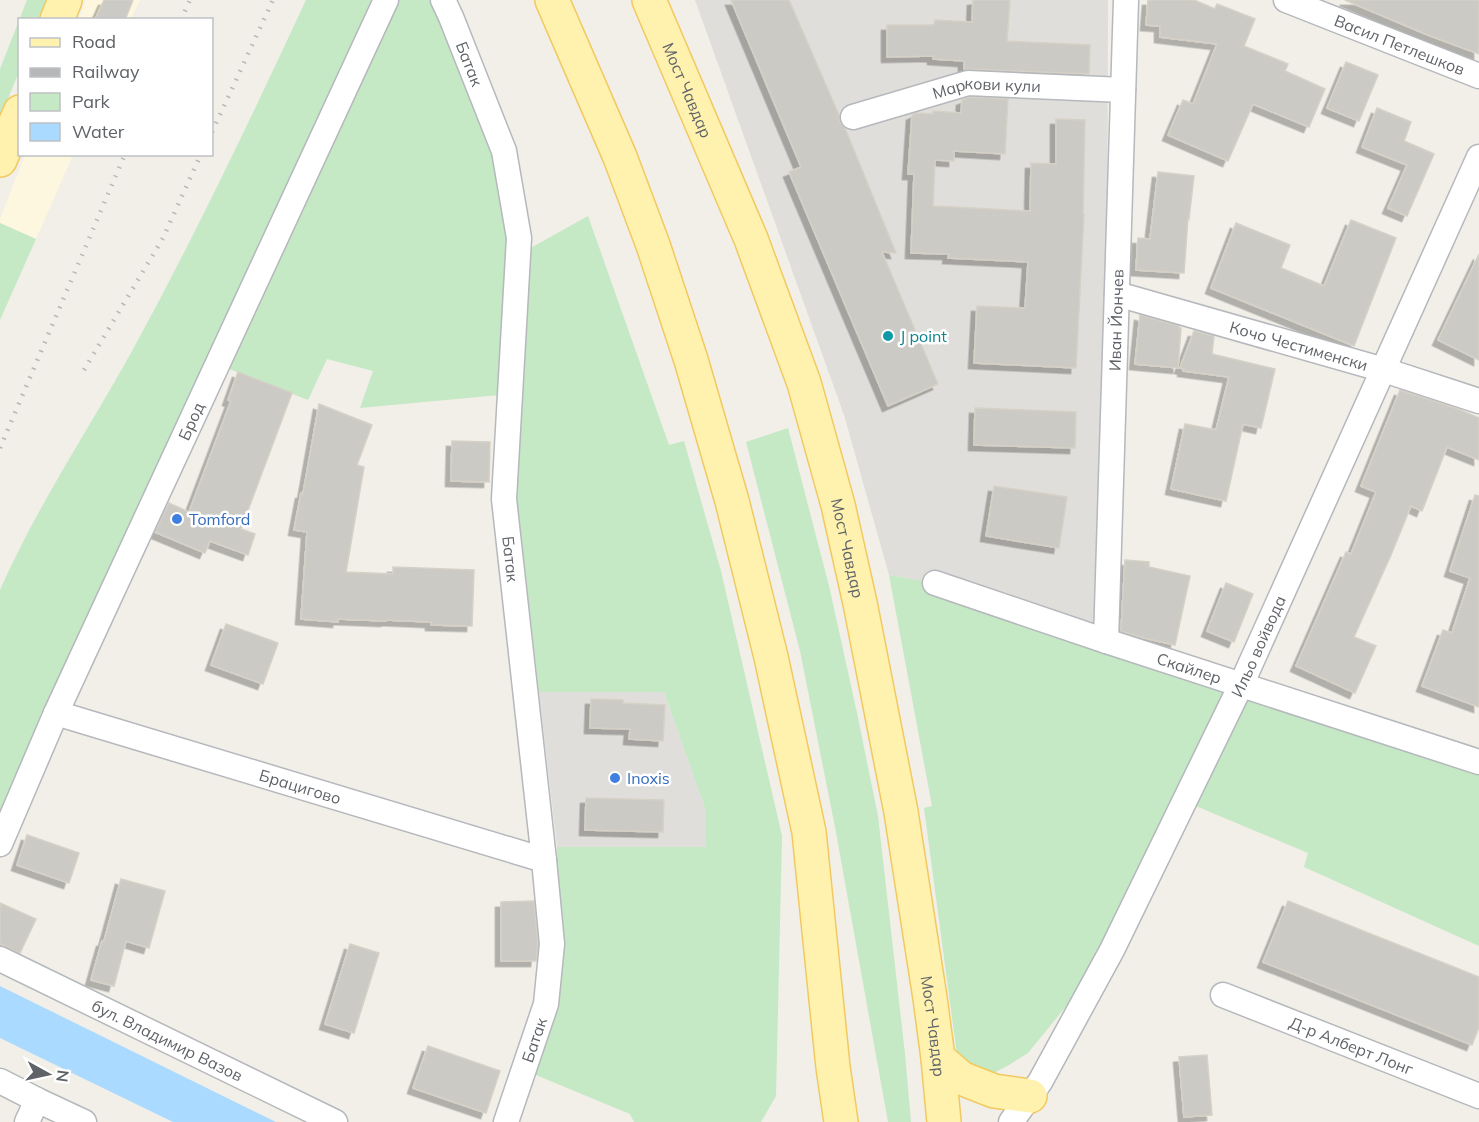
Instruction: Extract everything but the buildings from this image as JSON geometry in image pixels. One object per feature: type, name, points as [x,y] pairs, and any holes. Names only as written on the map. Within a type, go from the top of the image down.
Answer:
[{"type":"main road","points":[[58,18],[65,0]]},
{"type":"main road","points":[[552,0],[620,157],[653,245],[691,360],[735,512],[771,657],[810,832],[825,999],[843,1118]]},
{"type":"main road","name":"Мост Чавдар","points":[[649,0],[752,239],[804,383],[838,505],[860,603],[901,812],[938,1058],[944,1122]]},
{"type":"main road","points":[[0,160],[18,117]]},
{"type":"main road","points":[[938,1058],[961,1078],[994,1090],[1030,1096]]},
{"type":"street","name":"Брод","points":[[0,844],[56,713],[386,0]]},
{"type":"street","name":"Батак","points":[[443,0],[504,151],[519,238],[504,499],[552,944],[546,1004],[506,1122]]},
{"type":"street","name":"Иван Йончев","points":[[1106,641],[1126,0]]},
{"type":"street","name":"Васил Петлешков","points":[[1286,0],[1479,76]]},
{"type":"street","name":"Маркови кули","points":[[853,117],[968,83],[1123,90]]},
{"type":"street","name":"Ильо войвода","points":[[1011,1122],[1040,1082],[1112,950],[1241,685],[1479,157]]},
{"type":"street","name":"Кочо Честименски","points":[[1117,294],[1384,370],[1479,401]]},
{"type":"street","name":"Скайлер","points":[[935,583],[1241,685],[1477,757]]},
{"type":"street","name":"Брацигово","points":[[56,713],[544,860]]},
{"type":"street","name":"бул. Владимир Вазов","points":[[0,959],[335,1122]]},
{"type":"street","name":"Д-р Алберт Лонг","points":[[1223,995],[1479,1096]]},
{"type":"street","points":[[0,1081],[32,1111],[84,1122]]},
{"type":"shaded area","points":[[86,0],[140,0],[131,18],[79,18]]},
{"type":"shaded area","points":[[695,0],[1108,0],[1106,641],[935,583],[889,575],[844,415]]},
{"type":"shaded area","points":[[25,156],[73,156],[36,239],[0,223]]},
{"type":"shaded area","points":[[539,692],[664,692],[706,811],[706,848],[557,847]]},
{"type":"green space","points":[[27,0],[50,0],[42,18],[20,18]]},
{"type":"green space","points":[[306,0],[375,0],[46,708],[0,813],[0,590],[30,528],[132,351],[178,264]]},
{"type":"green space","points":[[386,0],[443,0],[451,17],[519,238],[510,394],[360,408],[373,371],[327,359],[308,400],[217,364]]},
{"type":"green space","points":[[18,23],[18,74],[0,118],[0,69]]},
{"type":"green space","points":[[588,216],[669,445],[684,441],[721,571],[782,836],[776,1096],[761,1122],[634,1122],[630,1114],[531,1073],[560,947],[557,847],[706,847],[706,811],[664,692],[539,692],[517,499],[527,250]]},
{"type":"green space","points":[[0,223],[36,239],[0,320]]},
{"type":"green space","points":[[788,428],[829,586],[878,816],[911,1122],[888,1122],[835,827],[800,651],[746,442]]},
{"type":"green space","points":[[889,575],[935,583],[1479,762],[1479,946],[1304,867],[1308,853],[1184,801],[1112,950],[1028,1053],[988,1076],[965,1068],[957,1055],[924,808],[932,806]]},
{"type":"water","points":[[0,986],[276,1122],[173,1122],[0,1038]]},
{"type":"railway","points":[[182,18],[190,0]]},
{"type":"railway","points":[[213,130],[273,0]]},
{"type":"railway","points":[[0,448],[124,156]]},
{"type":"railway","points":[[84,370],[163,238],[200,156]]},
{"type":"place","name":"J point","points":[[888,336]]},
{"type":"place","name":"Tomford","points":[[177,519]]},
{"type":"place","name":"Inoxis","points":[[615,778]]}]
